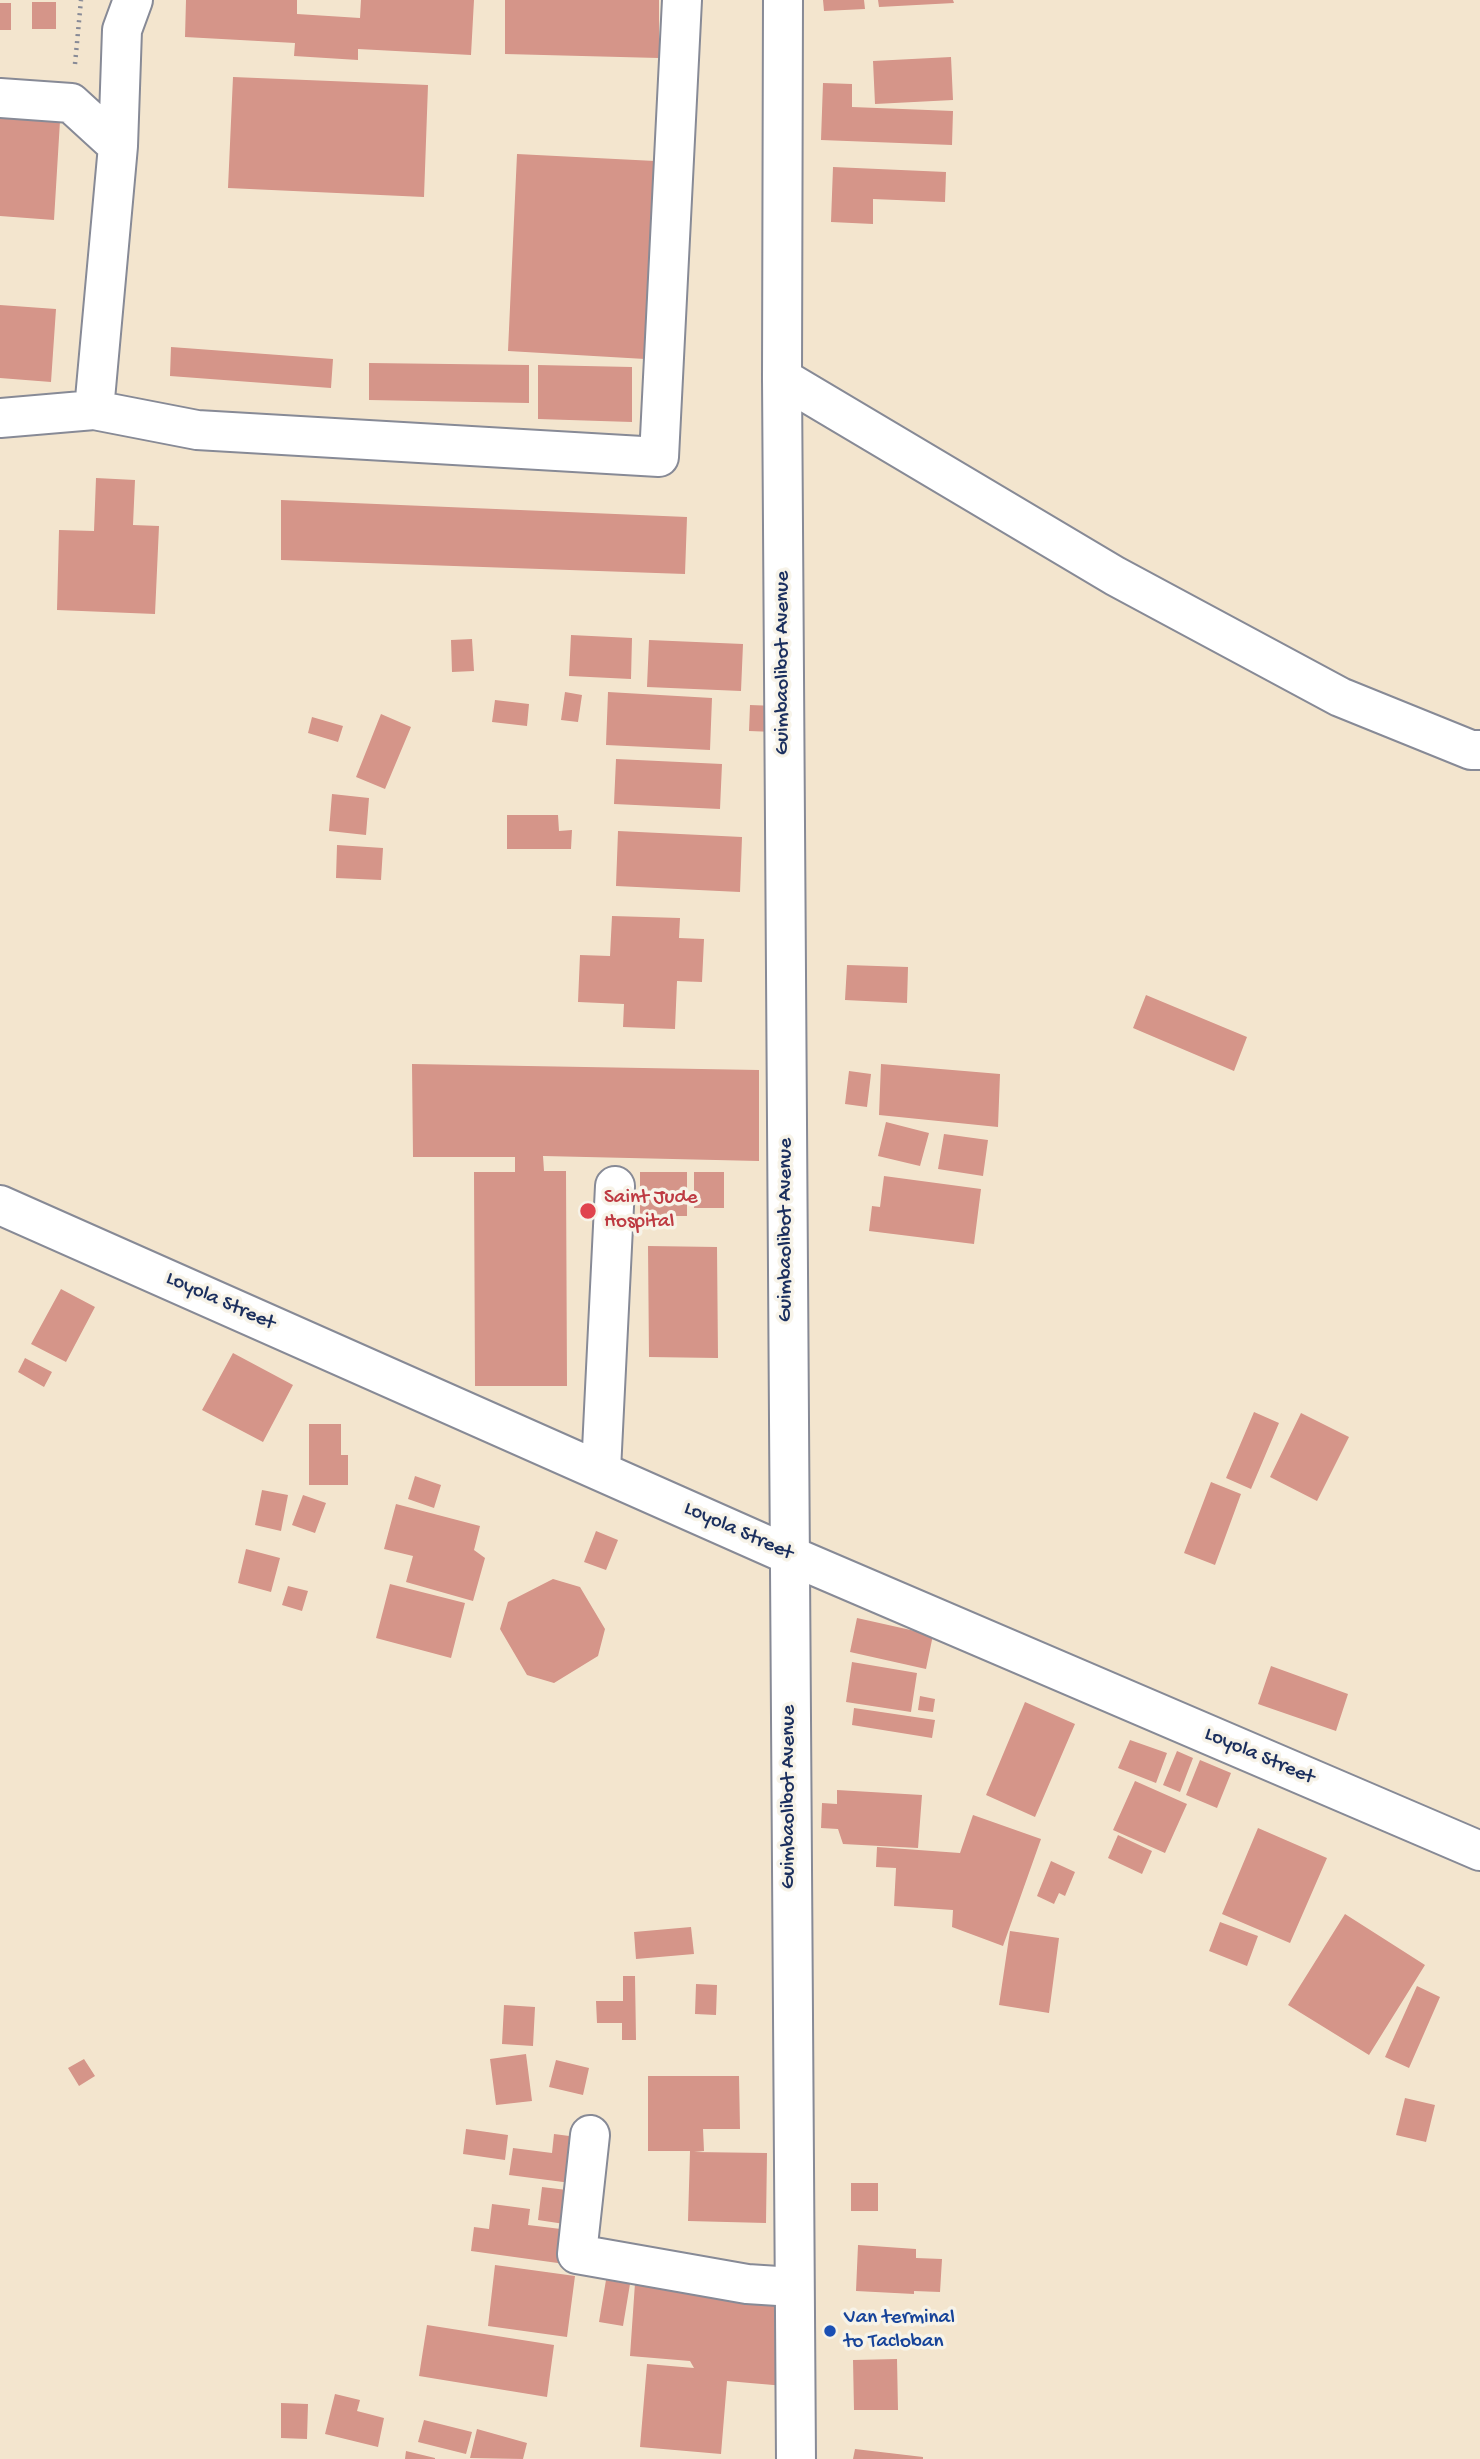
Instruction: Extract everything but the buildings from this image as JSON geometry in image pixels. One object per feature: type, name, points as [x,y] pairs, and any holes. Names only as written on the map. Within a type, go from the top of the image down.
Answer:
[{"type":"street","points":[[94,410],[118,146],[122,30],[133,0]]},
{"type":"street","points":[[0,418],[94,410],[197,430],[659,457],[682,0]]},
{"type":"street","name":"Guimbaolibot Avenue","points":[[783,0],[782,378],[796,2459]]},
{"type":"street","points":[[0,98],[71,103],[118,146]]},
{"type":"street","points":[[782,378],[1115,576],[1339,697],[1471,750],[1480,750]]},
{"type":"street","points":[[601,1470],[615,1186]]},
{"type":"street","name":"Loyola Street","points":[[0,1205],[789,1555],[1480,1851]]},
{"type":"street","points":[[590,2135],[577,2254],[747,2284],[794,2287]]},
{"type":"path","points":[[71,103],[81,0]]},
{"type":"place","name":"Saint Jude Hospital","points":[[588,1211]]},
{"type":"place","name":"Van terminal to Tacloban","points":[[830,2331]]}]
